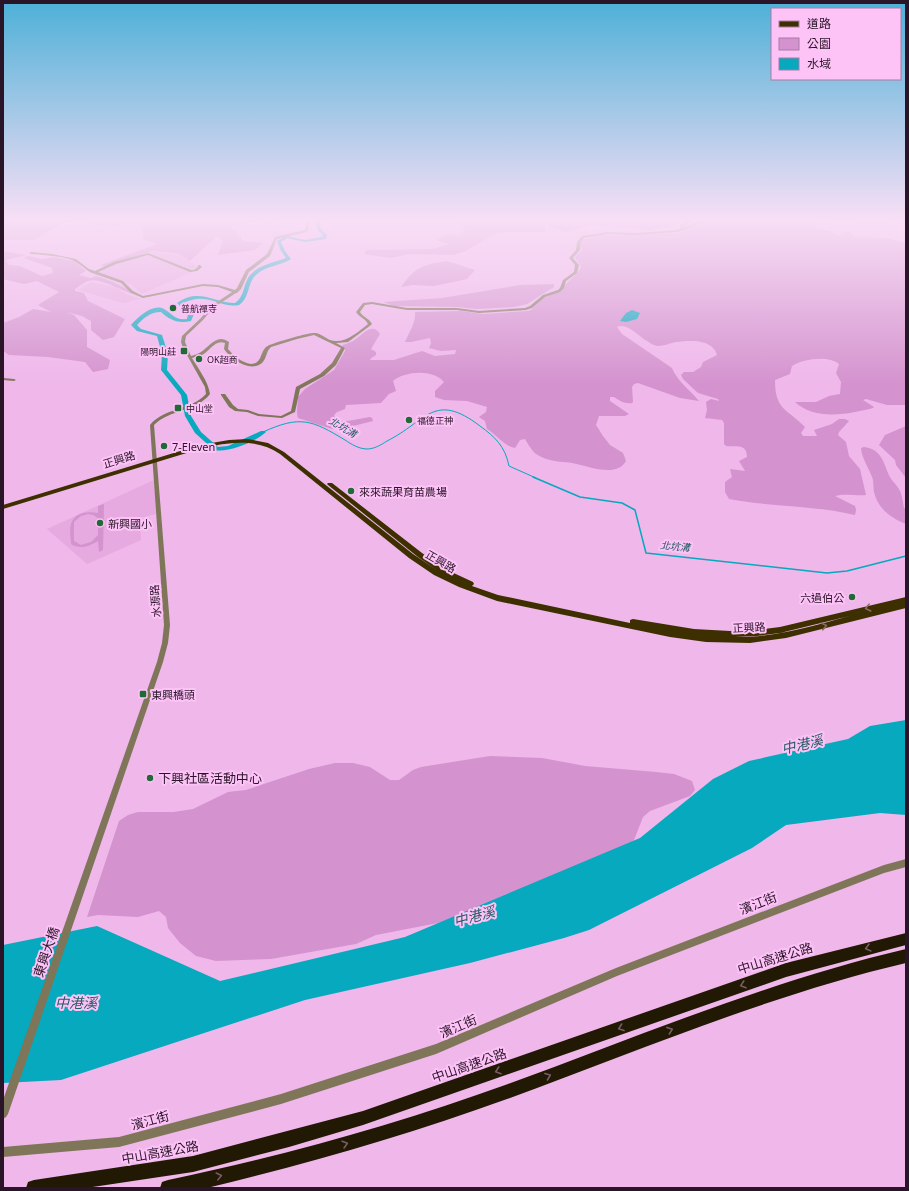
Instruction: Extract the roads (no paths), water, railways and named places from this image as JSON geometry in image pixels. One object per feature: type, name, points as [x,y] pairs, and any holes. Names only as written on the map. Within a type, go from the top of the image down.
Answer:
[{"type":"highway","name":"中山高速公路","points":[[34,1188],[193,1164],[356,1120],[786,970],[906,939]]},
{"type":"highway","points":[[168,1188],[307,1155],[411,1125],[708,1016],[798,985],[906,956]]},
{"type":"main road","name":"正興路","points":[[213,442],[235,442],[248,440],[274,448],[285,455],[411,556],[436,573],[461,585],[497,598],[670,634],[706,638],[750,640],[786,635],[906,605]]},
{"type":"main road","name":"正興路","points":[[3,505],[203,444],[248,440],[274,444],[288,452],[420,555],[469,584],[501,594],[646,624],[694,632],[730,634],[780,630],[906,600]]},
{"type":"street","points":[[96,274],[122,282],[132,292],[143,297],[203,285],[218,286],[236,292]]},
{"type":"street","points":[[223,395],[231,406],[237,410],[248,411],[258,415],[285,416],[293,412],[298,388],[318,378],[336,360],[343,348],[315,334],[296,338],[267,348],[260,361],[252,364],[236,360],[228,353],[225,346],[226,342],[223,340],[217,341],[201,354],[191,357],[184,344],[184,336],[202,319],[208,310],[239,289],[246,274]]},
{"type":"street","points":[[333,342],[347,341],[369,325],[369,320],[358,312],[361,307],[368,303],[407,309],[457,309],[479,312],[528,308],[544,296],[559,291],[562,288],[564,281],[574,274]]},
{"type":"street","name":"水源路","points":[[114,799],[160,662],[165,643],[167,625],[152,425],[159,418],[204,399],[208,392],[191,357]]},
{"type":"street","points":[[3,379],[14,380]]},
{"type":"street","name":"東興大橋","points":[[3,1114],[114,799]]},
{"type":"street","name":"濱江街","points":[[3,1152],[119,1142],[288,1097],[436,1049],[616,972],[876,872],[906,863]]},
{"type":"water","points":[[632,310],[640,313],[637,319],[626,322],[620,321],[626,313]]},
{"type":"water","name":"中港溪","points":[[906,720],[906,815],[880,813],[786,825],[752,848],[589,930],[470,963],[305,1000],[61,1080],[3,1083],[3,945],[97,926],[220,981],[405,937],[640,838],[713,779],[749,761],[848,739],[870,726]]},
{"type":"waterway","name":"北坑溝","points":[[254,274],[249,282],[243,299],[237,304],[234,305],[205,297],[196,298],[180,303],[191,314],[189,320],[177,321],[162,310],[158,310],[146,314],[134,325],[139,330],[159,335],[165,354],[164,370],[184,395],[188,416],[198,433],[216,449],[229,448],[263,432]]},
{"type":"waterway","name":"北坑溝","points":[[263,432],[287,423],[306,422],[334,433],[352,445],[364,449],[370,449],[375,448],[401,433],[431,413],[441,410],[452,411],[464,416],[480,426],[495,438],[502,447],[509,466],[536,478]]},
{"type":"waterway","name":"北坑溝","points":[[533,477],[580,497],[622,503],[635,510],[646,553],[827,573],[847,571],[906,556]]},
{"type":"place","name":"普航禪寺","points":[[173,308]]},
{"type":"place","name":"陽明山莊","points":[[184,351]]},
{"type":"place","name":"OK超商","points":[[199,359]]},
{"type":"place","name":"中山堂","points":[[178,408]]},
{"type":"place","name":"福德正神","points":[[409,420]]},
{"type":"place","name":"7-Eleven","points":[[164,446]]},
{"type":"place","name":"來來蔬果育苗農場","points":[[351,491]]},
{"type":"place","name":"新興國小","points":[[100,523]]},
{"type":"place","name":"六過伯公","points":[[852,597]]},
{"type":"place","name":"東興橋頭","points":[[143,694]]},
{"type":"place","name":"下興社區活動中心","points":[[150,778]]}]
